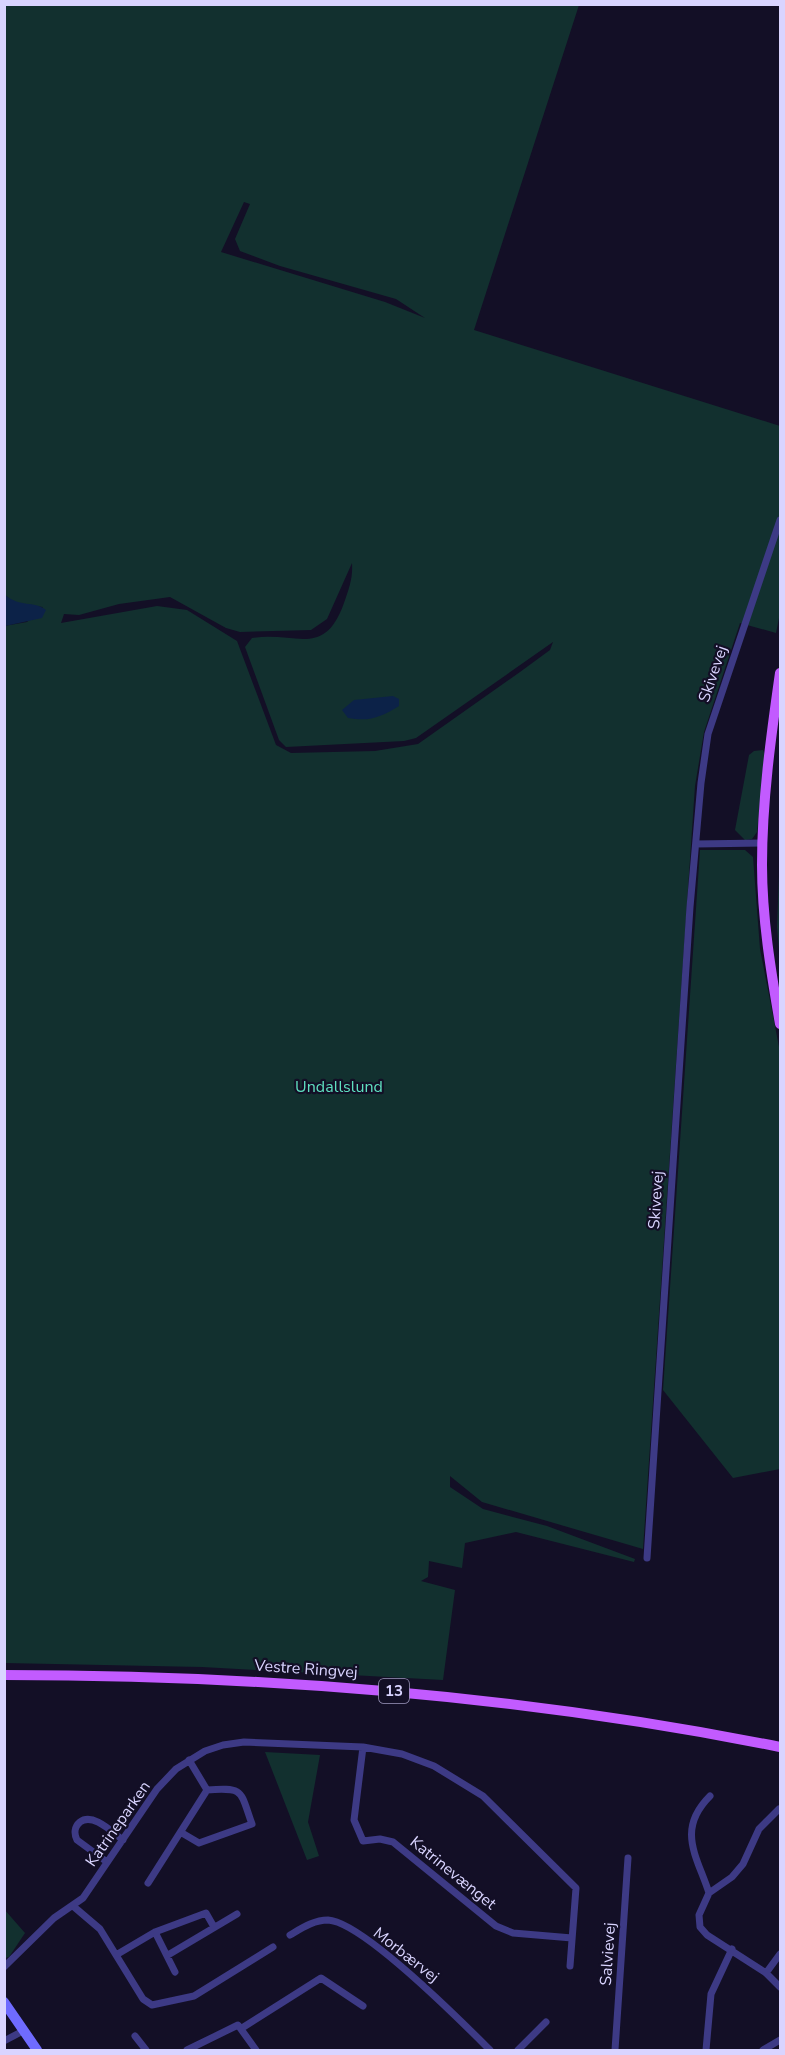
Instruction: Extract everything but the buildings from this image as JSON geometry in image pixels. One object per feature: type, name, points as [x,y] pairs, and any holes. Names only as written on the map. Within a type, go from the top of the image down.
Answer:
[{"type":"main road","points":[[780,673],[771,739],[763,843],[767,942],[780,1024]]},
{"type":"main road","name":"Vestre Ringvej","points":[[4,1675],[209,1678],[358,1688],[519,1704],[780,1747]]},
{"type":"street","name":"Skivevej","points":[[647,1558],[701,783],[708,734],[780,520]]},
{"type":"street","points":[[696,844],[763,843]]},
{"type":"street","name":"Katrineparken","points":[[4,1967],[54,1918],[83,1898],[157,1789],[189,1760],[223,1745],[244,1742],[363,1747]]},
{"type":"street","points":[[363,1747],[402,1754],[434,1766],[483,1796],[576,1888],[570,1966]]},
{"type":"street","name":"Katrinevænget","points":[[363,1747],[354,1820],[363,1841],[380,1839],[393,1842],[496,1926],[513,1933],[572,1938]]},
{"type":"street","points":[[189,1760],[207,1790]]},
{"type":"street","points":[[182,1833],[199,1843],[252,1824],[242,1794],[233,1788],[207,1790]]},
{"type":"street","points":[[148,1883],[182,1833],[183,1826],[207,1790]]},
{"type":"street","points":[[709,1893],[692,1850],[691,1836],[696,1814],[710,1796]]},
{"type":"street","points":[[779,1809],[759,1829],[743,1864],[732,1877],[709,1893],[699,1915],[700,1927],[707,1935],[766,1973],[780,1987]]},
{"type":"street","points":[[107,1862],[77,1840],[75,1829],[83,1820],[95,1820],[123,1840]]},
{"type":"street","name":"Salvievej","points":[[615,2050],[628,1858]]},
{"type":"street","points":[[73,1906],[100,1929],[143,1999],[152,2005],[159,2006],[194,1996],[273,1947]]},
{"type":"street","points":[[116,1955],[155,1932],[206,1913],[214,1927]]},
{"type":"street","points":[[168,1955],[237,1914]]},
{"type":"street","name":"Morbærvej","points":[[290,1935],[320,1921],[342,1924],[424,1984],[490,2050]]},
{"type":"street","points":[[155,1932],[175,1972]]},
{"type":"street","points":[[706,2050],[711,1994],[732,1949]]},
{"type":"street","points":[[766,1973],[780,1954]]},
{"type":"street","points":[[242,2028],[321,1978],[363,2006]]},
{"type":"street","points":[[4,2002],[37,2050]]},
{"type":"street","points":[[518,2050],[546,2022]]},
{"type":"street","points":[[187,2050],[238,2025],[256,2050]]},
{"type":"street","points":[[4,2041],[23,2031]]},
{"type":"street","points":[[135,2036],[146,2050]]},
{"type":"street","points":[[764,2050],[780,2040]]},
{"type":"green space","name":"Undallslund","points":[[5,5],[579,5],[474,330],[780,426],[780,613],[776,633],[740,623],[704,732],[695,786],[643,1549],[482,1502],[450,1476],[450,1487],[483,1509],[547,1526],[635,1559],[634,1562],[516,1532],[465,1543],[462,1568],[429,1561],[428,1577],[421,1581],[455,1590],[443,1680],[202,1667],[5,1663],[4,626],[27,622],[43,607],[16,604],[5,595]],"holes":[[[244,202],[250,204],[235,239],[240,251],[280,266],[396,299],[425,318],[385,302],[221,252]],[[352,563],[351,579],[344,603],[336,620],[327,631],[318,637],[307,639],[252,638],[245,647],[279,740],[286,747],[404,741],[416,738],[553,642],[550,650],[418,744],[375,751],[291,753],[276,745],[237,641],[187,610],[157,606],[61,623],[64,614],[79,615],[119,604],[170,597],[226,628],[240,632],[311,630],[327,619]]]},
{"type":"green space","points":[[763,750],[765,755],[757,832],[752,839],[745,840],[735,830],[749,755],[754,751]]},
{"type":"green space","points":[[780,848],[780,962],[777,927]]},
{"type":"green space","points":[[700,850],[745,850],[753,857],[760,949],[780,1052],[780,1469],[733,1478],[663,1390]]},
{"type":"green space","points":[[265,1752],[320,1755],[308,1822],[319,1856],[307,1860]]},
{"type":"green space","points":[[4,1909],[25,1933],[9,1957],[5,1958]]},
{"type":"water","points":[[5,595],[16,601],[36,605],[46,610],[42,618],[5,626]]},
{"type":"water","points":[[393,696],[399,699],[399,706],[375,718],[348,718],[342,710],[354,700]]}]
